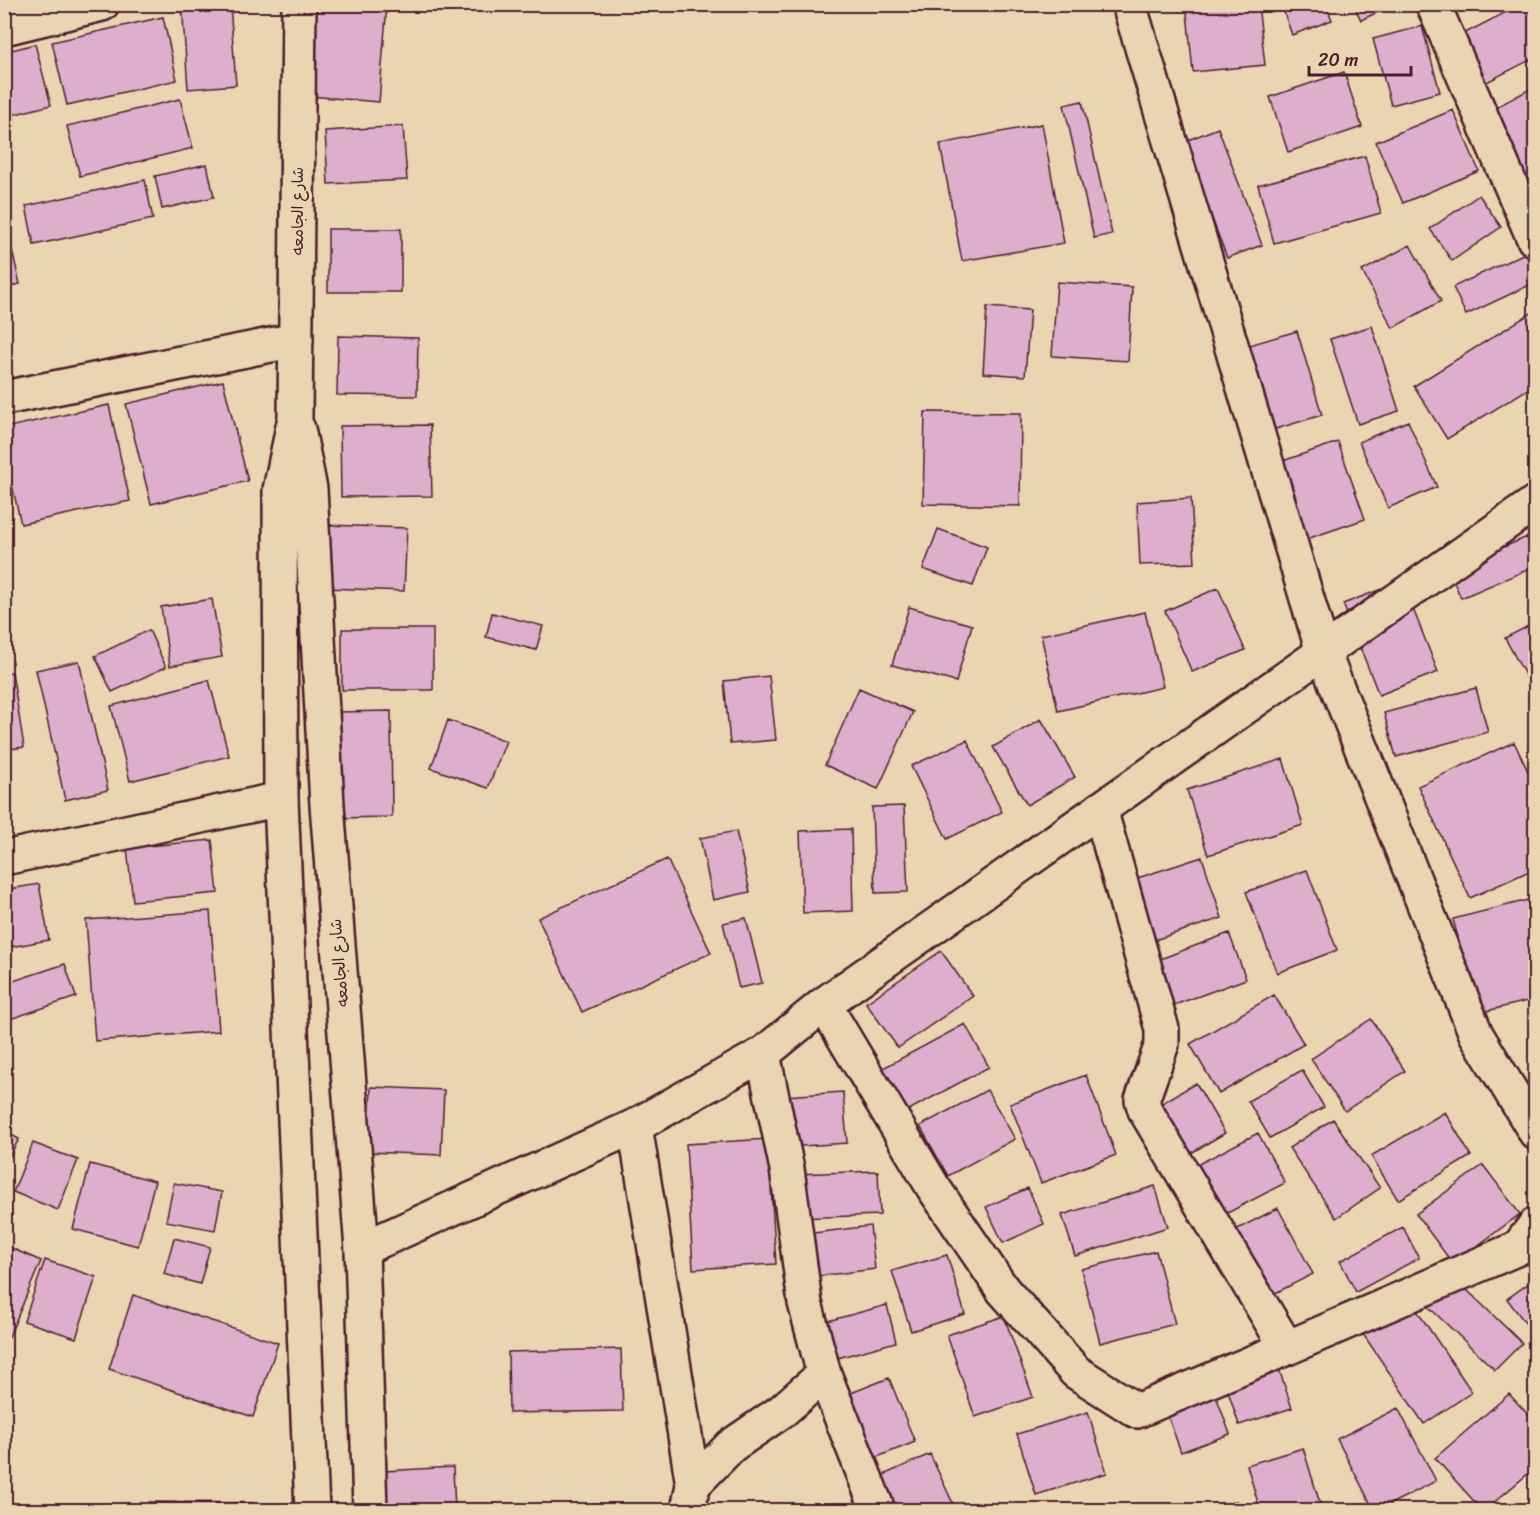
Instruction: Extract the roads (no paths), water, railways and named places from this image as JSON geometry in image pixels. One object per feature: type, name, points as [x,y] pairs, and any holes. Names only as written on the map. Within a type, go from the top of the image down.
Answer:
[{"type":"street","points":[[4,28],[102,4]]},
{"type":"street","name":"شارع الجامعه","points":[[299,4],[295,417],[280,490],[281,800],[312,1510]]},
{"type":"street","points":[[1129,4],[1323,652],[1476,1034],[1536,1133]]},
{"type":"street","points":[[1433,4],[1534,239]]},
{"type":"street","points":[[4,398],[296,340]]},
{"type":"street","name":"شارع الجامعه","points":[[295,417],[310,489],[327,805],[362,1250],[370,1510]]},
{"type":"street","points":[[362,1250],[635,1126],[763,1054],[824,1004],[1536,502]]},
{"type":"street","points":[[4,858],[281,800]]},
{"type":"street","points":[[1100,809],[1162,1029],[1162,1044],[1142,1100],[1145,1110],[1287,1348]]},
{"type":"street","points":[[824,1004],[933,1187],[1003,1290],[1076,1372],[1137,1411],[1518,1248],[1536,1224]]},
{"type":"street","points":[[763,1054],[787,1169],[805,1303],[824,1374],[878,1510]]},
{"type":"street","points":[[635,1126],[690,1498]]},
{"type":"street","points":[[690,1498],[731,1446],[782,1411],[824,1374]]}]
